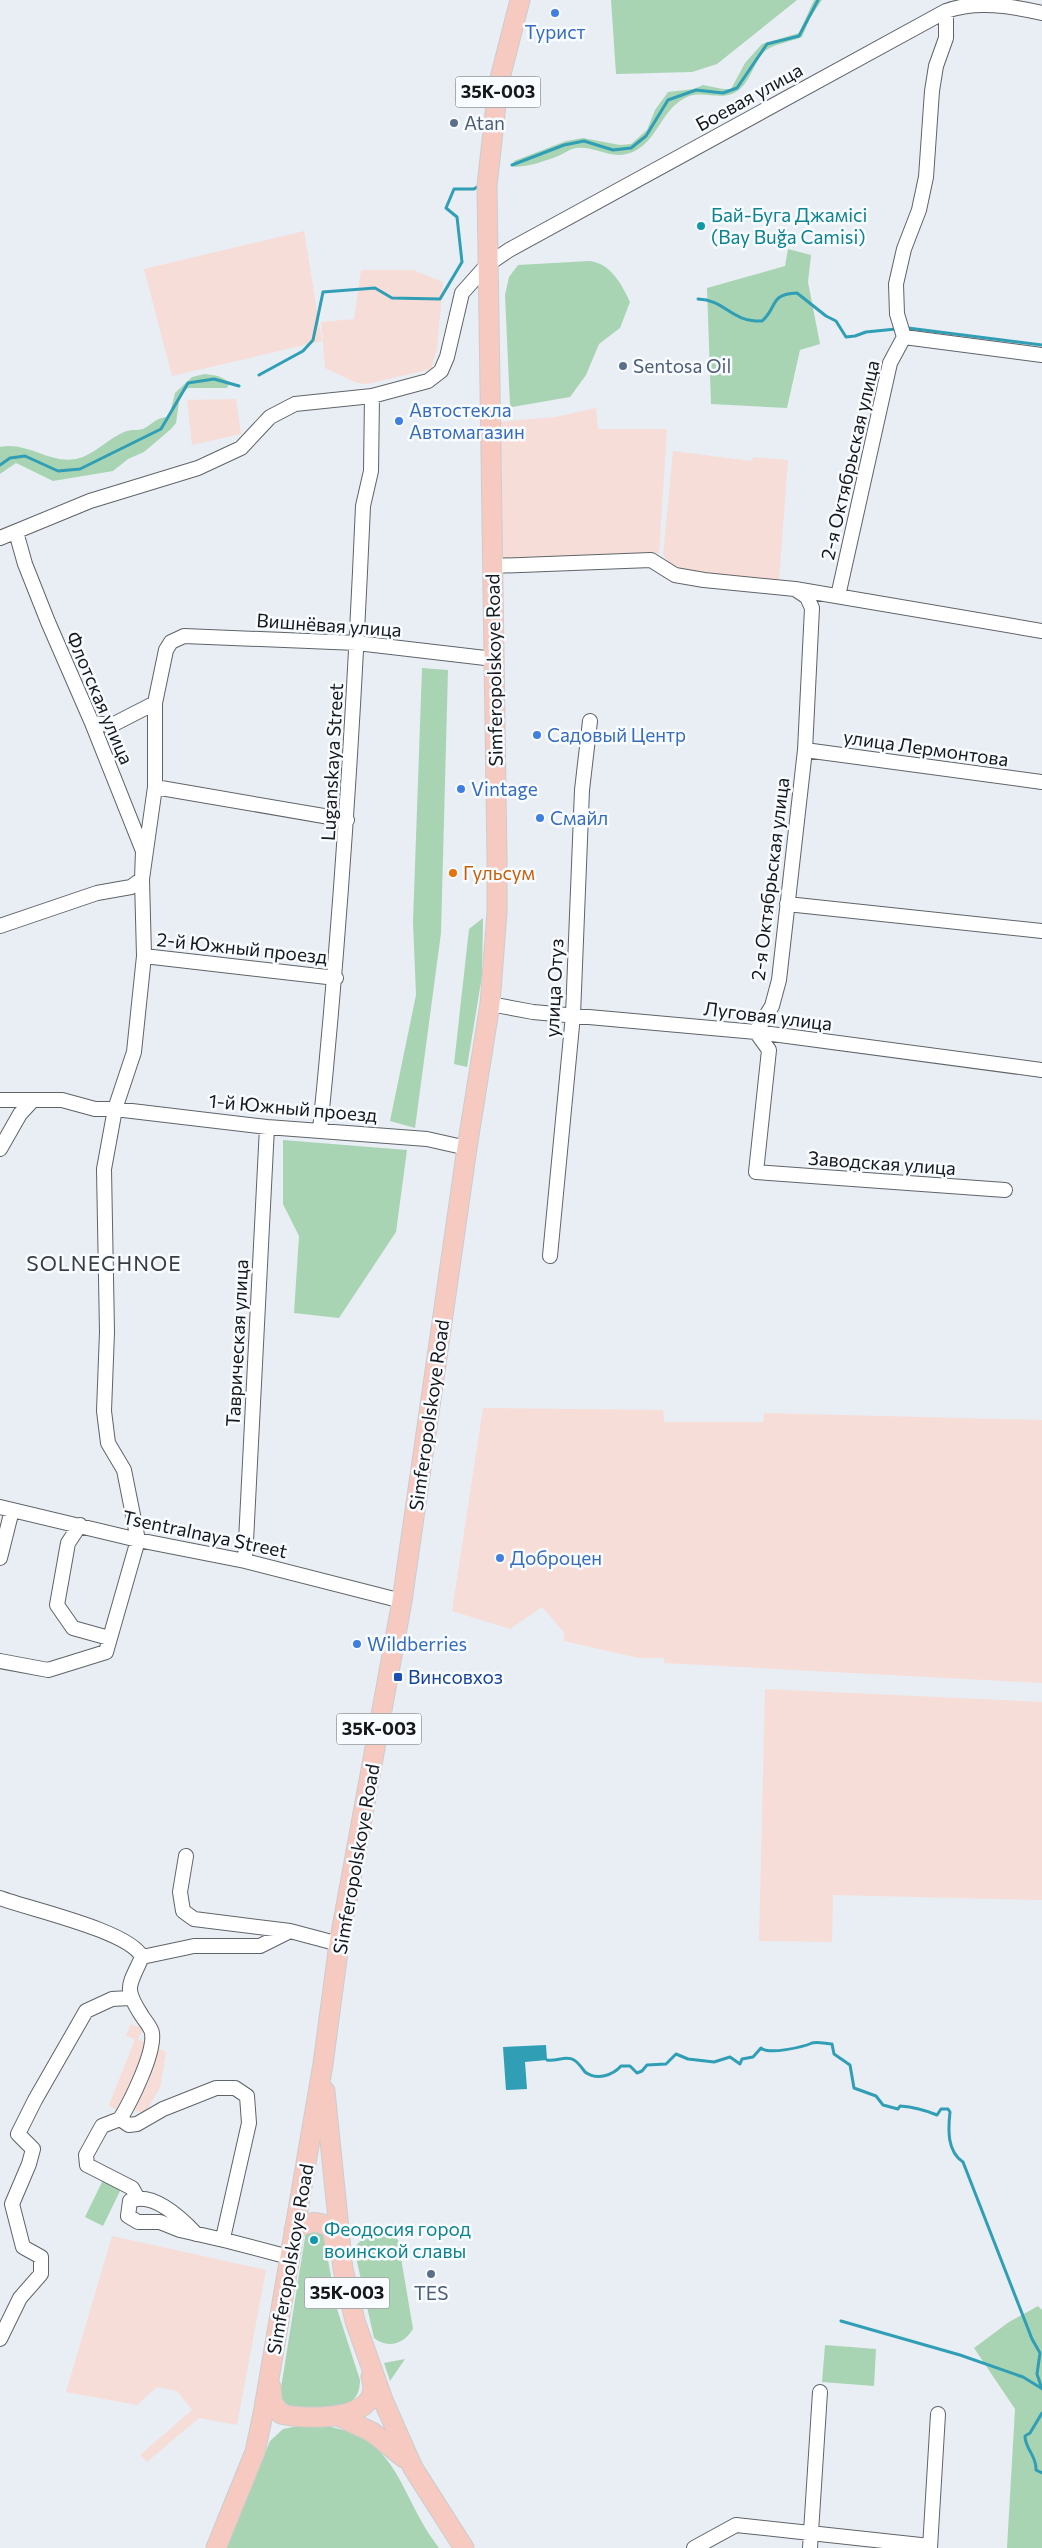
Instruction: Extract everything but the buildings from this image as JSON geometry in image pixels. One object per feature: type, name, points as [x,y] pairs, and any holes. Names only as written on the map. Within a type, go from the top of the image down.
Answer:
[{"type":"main road","name":"35К-003","points":[[487,265],[487,186],[492,136],[500,80],[520,0]]},
{"type":"main road","name":"Simferopolskoye Road","points":[[216,2548],[255,2452],[264,2414],[323,2064],[339,1944],[402,1601],[467,1148],[490,1004],[497,912],[487,265]]},
{"type":"main road","name":"35К-003","points":[[323,2064],[340,2247],[347,2290],[386,2410],[413,2468],[464,2548]]},
{"type":"main road","points":[[294,2230],[313,2221],[323,2223],[332,2228],[336,2245],[340,2247]]},
{"type":"main road","points":[[270,2374],[271,2396],[274,2408],[281,2414],[290,2416],[338,2416],[362,2407],[370,2399],[374,2386],[364,2354],[364,2347]]},
{"type":"main road","points":[[255,2452],[265,2432],[274,2423],[290,2416]]},
{"type":"main road","points":[[338,2416],[382,2438],[413,2468]]},
{"type":"street","name":"Боевая улица","points":[[0,538],[90,501],[198,468],[241,448],[270,417],[295,404],[372,396],[428,381],[441,371],[447,357],[462,293],[487,265],[508,250],[955,6],[1015,6],[1042,13]]},
{"type":"street","points":[[955,6],[936,66],[932,91],[926,177],[919,210],[904,249],[896,284],[897,314],[904,337],[1042,355]]},
{"type":"street","name":"2-я Октябрьская улица","points":[[838,596],[890,363],[904,337]]},
{"type":"street","name":"Luganskaya Street","points":[[320,1130],[336,978],[347,820],[364,506],[371,471],[372,396]]},
{"type":"street","name":"Флотская улица","points":[[16,532],[25,564],[92,723],[142,851],[142,879]]},
{"type":"street","points":[[493,566],[651,560],[675,575],[704,580],[795,589],[1042,631]]},
{"type":"street","name":"2-я Октябрьская улица","points":[[756,1032],[772,1006],[779,980],[805,750],[812,608],[807,597],[795,589]]},
{"type":"street","name":"Вишнёвая улица","points":[[155,703],[166,650],[171,642],[184,636],[357,643],[494,659]]},
{"type":"street","points":[[0,1661],[48,1670],[106,1652],[138,1540],[124,1470],[108,1443],[104,1411],[108,1332],[104,1169],[115,1109],[134,1052],[144,956],[142,879],[155,787],[155,703],[112,724],[92,723]]},
{"type":"street","name":"улица Отуз","points":[[550,1256],[573,1016],[582,790],[590,721]]},
{"type":"street","name":"улица Лермонтова","points":[[805,750],[1042,782]]},
{"type":"street","points":[[155,787],[347,820]]},
{"type":"street","points":[[0,925],[97,893],[131,887],[142,879]]},
{"type":"street","points":[[787,904],[1042,931]]},
{"type":"street","name":"2-й Южный проезд","points":[[144,956],[336,978]]},
{"type":"street","name":"Луговая улица","points":[[490,1004],[573,1016],[756,1032],[1042,1070]]},
{"type":"street","name":"Заводская улица","points":[[756,1032],[769,1050],[756,1172],[1005,1190]]},
{"type":"street","name":"1-й Южный проезд","points":[[0,1100],[62,1100],[95,1109],[115,1109],[267,1127],[427,1139],[467,1148]]},
{"type":"street","points":[[0,1149],[20,1114],[32,1101]]},
{"type":"street","name":"Таврическая улица","points":[[245,1561],[267,1127]]},
{"type":"street","points":[[0,1558],[6,1508]]},
{"type":"street","name":"Tsentralnaya Street","points":[[6,1508],[138,1540],[245,1561],[402,1601]]},
{"type":"street","points":[[80,1526],[68,1543],[57,1605],[73,1628],[109,1638]]},
{"type":"street","points":[[186,1856],[180,1892],[184,1911],[194,1919],[290,1931],[339,1944]]},
{"type":"street","points":[[0,1898],[78,1922],[116,1937],[138,1949],[142,1957]]},
{"type":"street","points":[[142,1957],[194,1946],[260,1946],[290,1931]]},
{"type":"street","points":[[137,2197],[132,2188],[87,2164],[86,2155],[102,2126],[120,2119],[135,2094],[152,2041],[152,2030],[130,1998],[128,1987],[142,1957]]},
{"type":"street","points":[[0,2339],[20,2298],[41,2274],[41,2257],[23,2247],[12,2204],[29,2164],[33,2149],[18,2134],[35,2100],[86,2011],[112,1999],[130,1998]]},
{"type":"street","points":[[120,2119],[129,2125],[137,2124],[162,2110],[216,2088],[234,2088],[247,2096],[249,2124],[224,2238],[228,2241]]},
{"type":"street","points":[[196,2234],[157,2202],[137,2197],[130,2200],[128,2216],[138,2222],[160,2222],[196,2234],[289,2257]]},
{"type":"street","points":[[810,2548],[820,2392]]},
{"type":"street","points":[[694,2548],[736,2525],[812,2532],[930,2547],[938,2414]]},
{"type":"shaded area","points":[[304,231],[322,341],[172,376],[144,269]]},
{"type":"shaded area","points":[[361,270],[413,270],[443,282],[437,349],[431,369],[367,384],[357,383],[325,368],[321,322],[354,319]]},
{"type":"shaded area","points":[[236,399],[241,434],[192,445],[187,400]]},
{"type":"shaded area","points":[[596,408],[598,429],[667,429],[659,553],[497,561],[497,422],[556,417]]},
{"type":"shaded area","points":[[673,451],[751,461],[754,457],[788,460],[779,581],[684,574],[675,570],[663,555]]},
{"type":"shaded area","points":[[483,1408],[663,1410],[664,1422],[763,1422],[764,1413],[1042,1420],[1042,1683],[664,1663],[664,1658],[639,1658],[564,1641],[564,1632],[542,1607],[510,1629],[452,1611]]},
{"type":"shaded area","points":[[765,1689],[1042,1702],[1042,1900],[833,1895],[832,1942],[759,1941]]},
{"type":"shaded area","points":[[131,2024],[143,2029],[138,2039],[166,2052],[160,2088],[145,2113],[132,2110],[121,2114],[109,2105],[135,2039],[126,2036]]},
{"type":"shaded area","points":[[112,2236],[266,2270],[237,2425],[199,2418],[147,2462],[140,2455],[192,2410],[177,2391],[157,2387],[137,2405],[66,2392]]},
{"type":"green space","points":[[611,0],[797,0],[717,64],[692,72],[616,74]]},
{"type":"green space","points":[[814,0],[822,0],[810,18],[802,37],[767,49],[744,84],[735,93],[721,96],[700,94],[687,97],[679,102],[666,115],[650,139],[635,151],[619,155],[576,148],[542,162],[514,167],[514,161],[566,141],[583,138],[620,145],[631,144],[647,130],[655,110],[668,92],[694,89],[703,85],[731,89],[745,63],[762,44],[799,33]]},
{"type":"green space","points":[[788,249],[811,255],[808,282],[820,344],[800,350],[787,408],[711,404],[707,288],[785,266]]},
{"type":"green space","points":[[589,261],[610,270],[630,302],[620,328],[599,344],[586,375],[570,397],[512,407],[510,405],[505,295],[509,277],[518,265]]},
{"type":"green space","points":[[205,374],[218,376],[230,382],[227,388],[188,388],[180,395],[176,423],[171,429],[144,452],[128,459],[113,471],[53,481],[16,463],[0,474],[0,447],[19,447],[66,460],[82,457],[129,430],[143,429],[159,419],[169,417],[175,393],[192,377]]},
{"type":"green space","points":[[422,668],[448,670],[441,933],[415,1128],[390,1121],[416,995],[413,922]]},
{"type":"green space","points":[[483,918],[482,976],[467,1067],[454,1064],[469,929]]},
{"type":"green space","points":[[283,1140],[407,1150],[396,1232],[339,1318],[294,1313],[299,1236],[283,1204]]},
{"type":"green space","points":[[103,2180],[121,2189],[103,2226],[85,2217]]},
{"type":"green space","points":[[306,2231],[323,2233],[337,2309],[360,2380],[356,2396],[346,2405],[339,2407],[294,2407],[286,2404],[282,2396],[281,2388]]},
{"type":"green space","points":[[390,2232],[398,2240],[413,2329],[405,2338],[390,2344],[374,2338],[354,2248],[364,2237]]},
{"type":"green space","points":[[1038,2306],[1042,2310],[1042,2548],[1007,2548],[1015,2409],[974,2348],[1009,2322]]},
{"type":"green space","points":[[825,2345],[876,2349],[874,2386],[822,2382]]},
{"type":"green space","points":[[405,2359],[390,2381],[384,2363]]},
{"type":"green space","points":[[309,2424],[339,2429],[362,2438],[379,2450],[392,2466],[424,2526],[439,2548],[226,2548],[270,2441],[283,2429]]},
{"type":"water","points":[[546,2045],[547,2060],[525,2062],[527,2089],[506,2090],[503,2047]]},
{"type":"waterway","points":[[512,165],[564,145],[584,141],[613,150],[631,148],[646,136],[668,100],[696,90],[723,93],[737,88],[767,44],[799,36],[818,0]]},
{"type":"waterway","points":[[259,375],[303,351],[313,340],[323,292],[375,288],[392,298],[440,299],[462,262],[457,217],[446,208],[454,189],[474,189],[480,185]]},
{"type":"waterway","points":[[698,299],[715,303],[742,318],[762,321],[778,299],[788,294],[797,293],[826,316],[836,321],[846,337],[866,332],[896,329]]},
{"type":"waterway","points":[[908,328],[1042,345]]},
{"type":"waterway","points":[[0,465],[10,458],[25,456],[58,471],[80,469],[161,429],[188,383],[214,379],[239,386]]},
{"type":"waterway","points":[[547,2060],[571,2059],[577,2062],[590,2075],[604,2076],[614,2072],[621,2066],[630,2066],[637,2073],[642,2071],[647,2065],[666,2064],[676,2054],[688,2059],[714,2062],[730,2057],[740,2064],[742,2059],[753,2057],[761,2048],[778,2051],[814,2042],[832,2044],[834,2054],[850,2065],[854,2088],[876,2096],[883,2105],[898,2109],[900,2106],[914,2108],[937,2115],[941,2109],[948,2109],[950,2112],[949,2133],[951,2146],[963,2162],[1032,2339],[1040,2353],[1037,2374],[1042,2389]]},
{"type":"waterway","points":[[841,2321],[960,2355],[1023,2377],[1041,2388]]},
{"type":"waterway","points":[[1042,2413],[1030,2433],[1025,2436],[1035,2461],[1036,2470],[1042,2473]]},
{"type":"place","name":"Турист","points":[[555,13]]},
{"type":"place","name":"Atan","points":[[454,123]]},
{"type":"place","name":"Бай-Буга Джамісі (Bay Buğa Camisi)","points":[[701,226]]},
{"type":"place","name":"Sentosa Oil","points":[[623,366]]},
{"type":"place","name":"Автостекла Автомагазин","points":[[399,421]]},
{"type":"place","name":"Садовый Центр","points":[[537,735]]},
{"type":"place","name":"Vintage","points":[[461,789]]},
{"type":"place","name":"Смайл","points":[[540,818]]},
{"type":"place","name":"Гульсум","points":[[453,873]]},
{"type":"place","name":"Доброцен","points":[[500,1558]]},
{"type":"place","name":"Wildberries","points":[[357,1644]]},
{"type":"place","name":"Винсовхоз","points":[[398,1677]]},
{"type":"place","name":"Феодосия город воинской славы","points":[[314,2240]]},
{"type":"place","name":"TES","points":[[431,2274]]},
{"type":"district","name":"SOLNECHNOE","points":[[104,1264]]}]
